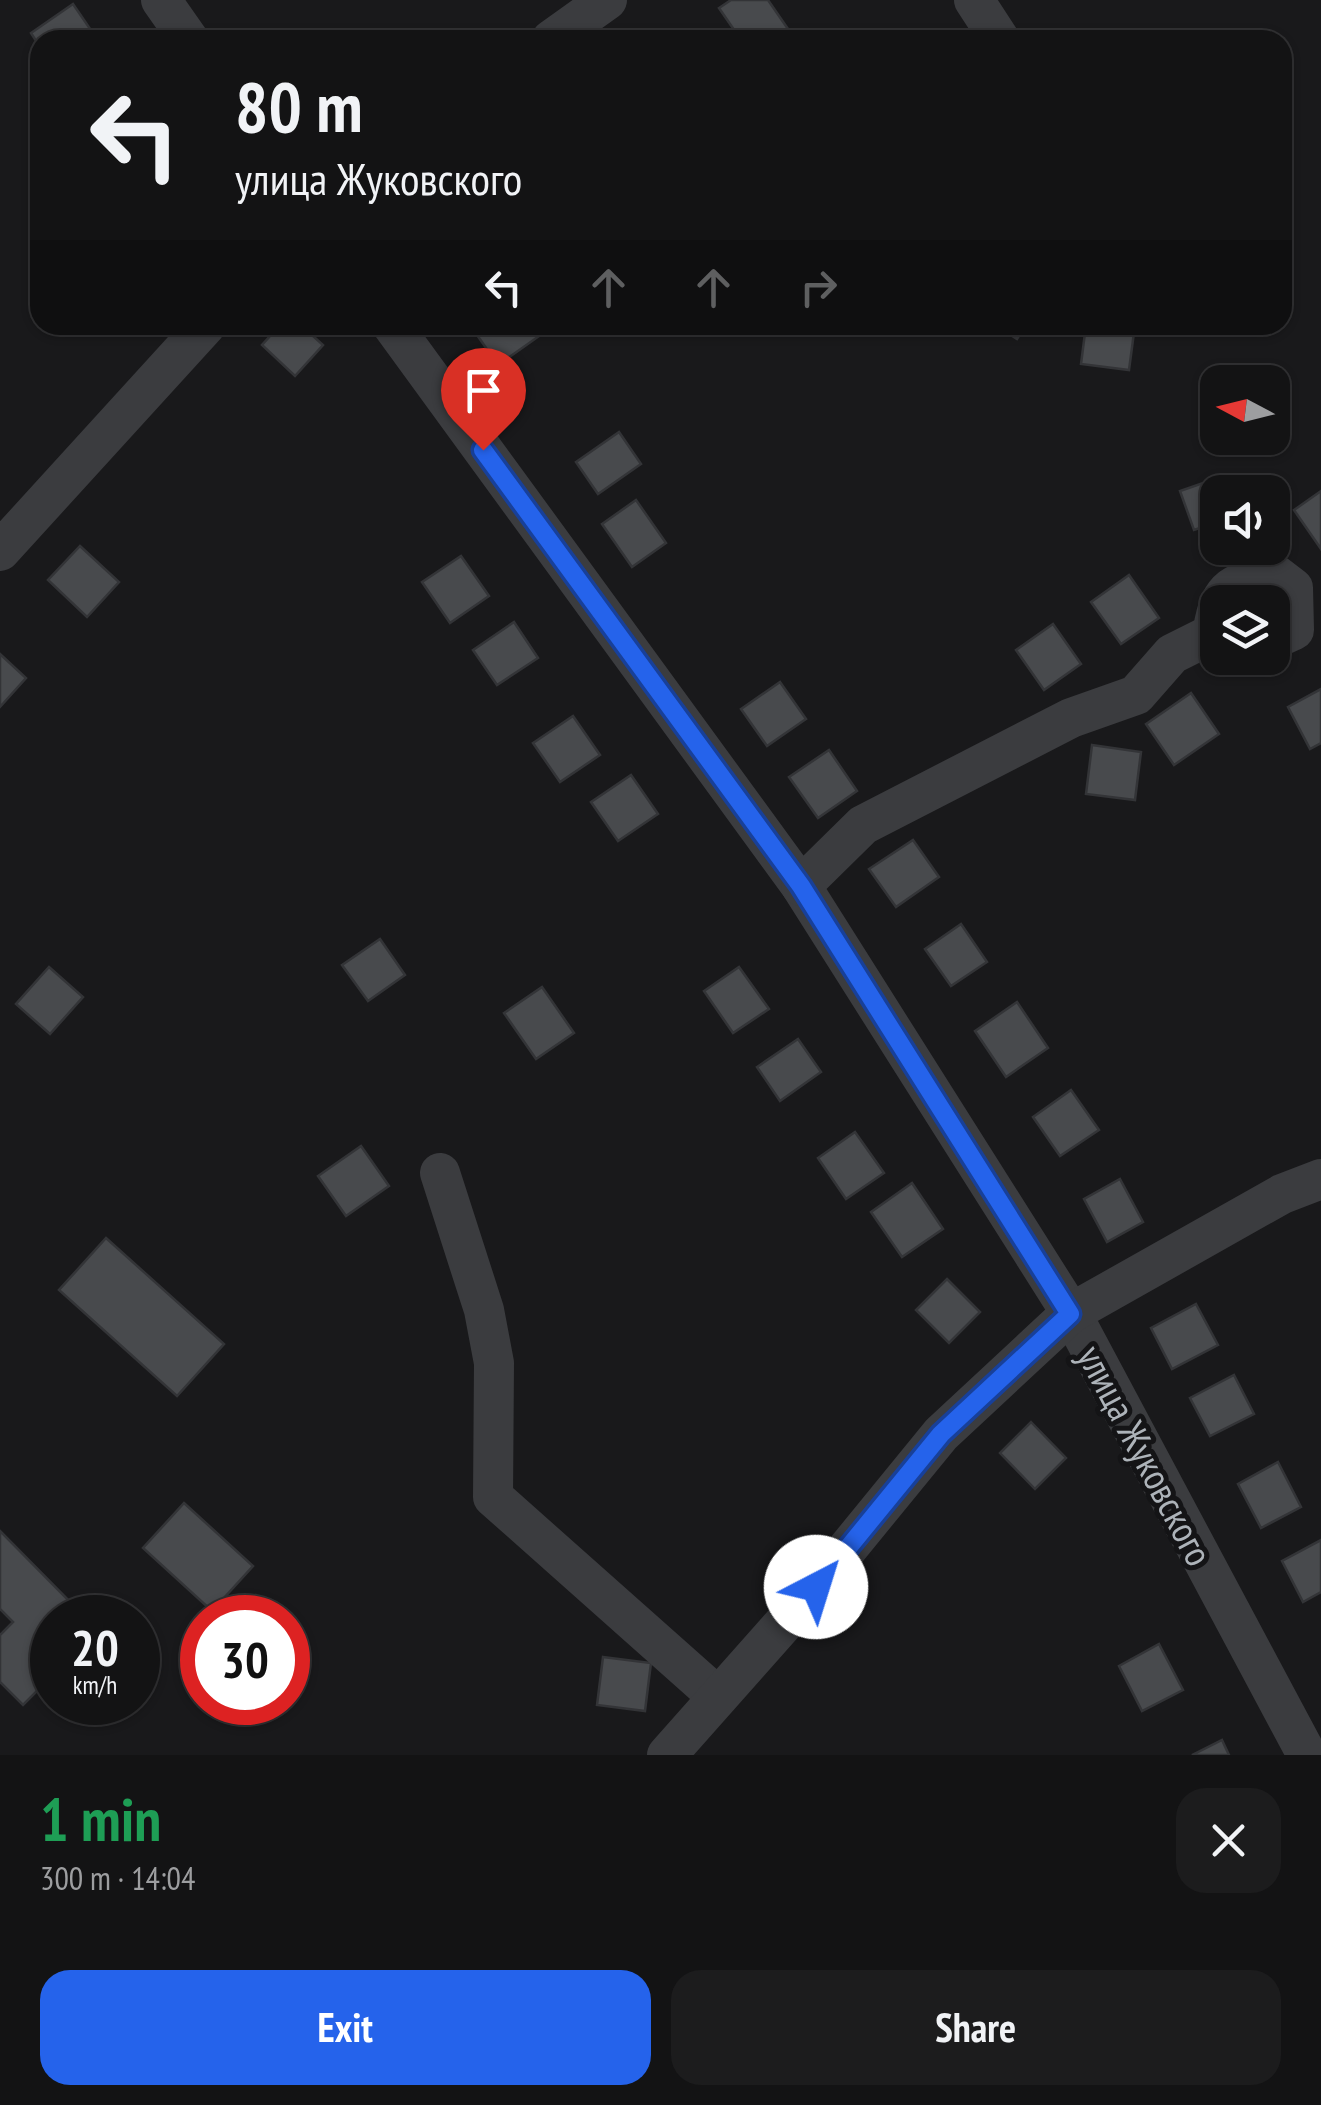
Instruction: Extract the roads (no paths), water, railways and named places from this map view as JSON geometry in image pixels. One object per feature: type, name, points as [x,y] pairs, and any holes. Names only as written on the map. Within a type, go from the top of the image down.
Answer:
[{"type":"street","points":[[161,0],[182,30]]},
{"type":"street","points":[[564,30],[607,0]]},
{"type":"street","points":[[974,0],[994,30]]},
{"type":"street","points":[[0,551],[197,335]]},
{"type":"street","name":"улица Жуковского","points":[[399,335],[801,886],[1070,1314],[1306,1755]]},
{"type":"street","points":[[1234,585],[1239,580],[1276,574],[1294,588],[1294,630],[1290,632]]},
{"type":"street","points":[[801,886],[863,825],[1071,718],[1136,696],[1172,654],[1200,639]]},
{"type":"street","points":[[440,1173],[484,1310],[494,1364],[493,1497],[718,1697]]},
{"type":"street","points":[[667,1755],[941,1434],[1070,1314],[1282,1194],[1321,1179]]}]
